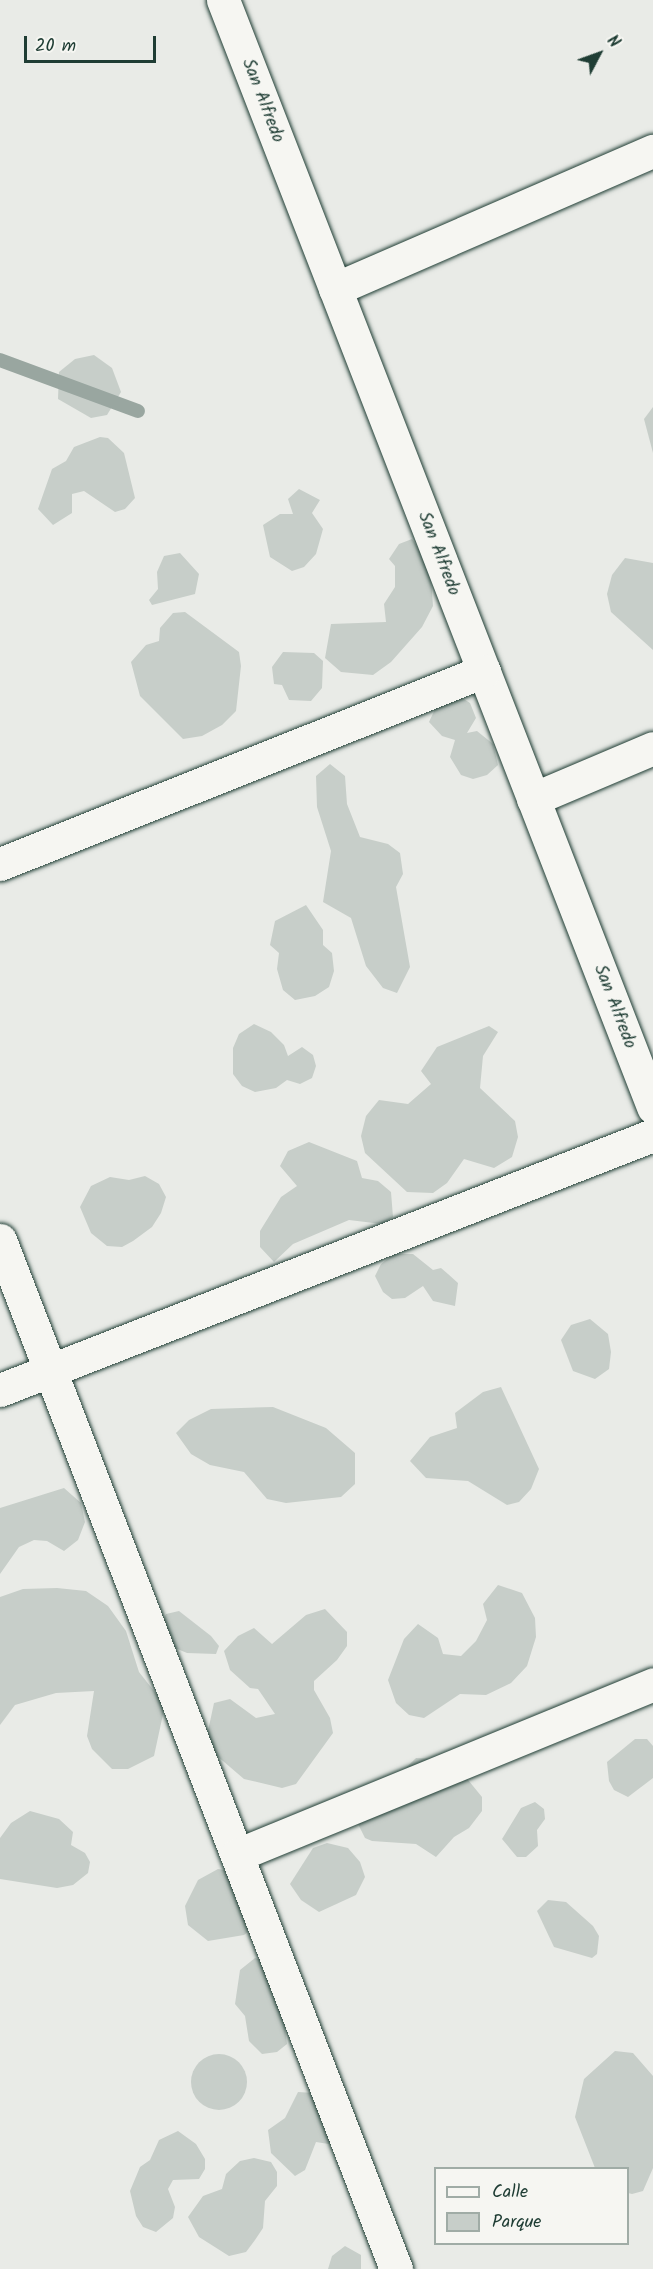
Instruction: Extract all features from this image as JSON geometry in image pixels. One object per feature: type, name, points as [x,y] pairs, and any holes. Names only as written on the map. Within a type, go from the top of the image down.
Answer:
[{"type":"street","name":"San Alfredo","points":[[223,0],[653,1107]]},
{"type":"street","points":[[335,289],[653,151]]},
{"type":"street","points":[[0,864],[484,671]]},
{"type":"street","points":[[533,799],[653,748]]},
{"type":"street","points":[[0,1390],[653,1135]]},
{"type":"street","points":[[0,1240],[396,2269]]},
{"type":"street","points":[[237,1855],[653,1684]]},
{"type":"green space","points":[[94,355],[112,368],[121,392],[107,415],[91,418],[58,399],[59,372],[75,359]]},
{"type":"green space","points":[[653,407],[653,453],[644,419]]},
{"type":"green space","points":[[100,437],[108,438],[124,453],[135,498],[125,509],[115,512],[84,491],[72,494],[72,513],[53,525],[38,509],[52,469],[66,461],[74,447]]},
{"type":"green space","points":[[299,489],[320,500],[312,513],[323,529],[316,554],[304,567],[292,571],[270,557],[263,525],[280,514],[293,514],[288,499]]},
{"type":"green space","points":[[412,539],[430,565],[433,606],[422,627],[391,662],[373,675],[341,672],[325,658],[331,624],[386,622],[384,604],[395,587],[395,566],[389,559],[399,544]]},
{"type":"green space","points":[[180,553],[199,574],[195,594],[152,605],[149,600],[158,589],[157,572],[164,556]]},
{"type":"green space","points":[[625,558],[653,563],[653,650],[611,612],[607,594],[612,575]]},
{"type":"green space","points":[[185,612],[239,652],[241,666],[236,711],[222,725],[202,736],[183,739],[140,696],[131,662],[146,645],[159,641],[160,628],[173,613]]},
{"type":"green space","points":[[283,652],[314,653],[323,661],[322,688],[311,701],[289,700],[282,685],[274,684],[272,667]]},
{"type":"green space","points":[[456,694],[470,703],[476,718],[467,733],[477,731],[493,744],[498,765],[487,775],[473,779],[461,775],[450,757],[455,740],[442,736],[429,722],[436,707]]},
{"type":"green space","points":[[330,764],[345,776],[347,804],[360,837],[388,844],[400,853],[403,874],[396,887],[410,967],[397,993],[383,988],[366,966],[351,918],[323,902],[331,851],[317,807],[316,776]]},
{"type":"green space","points":[[306,905],[323,930],[323,945],[332,953],[334,971],[329,987],[315,996],[295,1000],[283,990],[277,969],[279,953],[270,945],[275,921]]},
{"type":"green space","points":[[254,1024],[271,1032],[284,1045],[288,1056],[302,1047],[313,1055],[316,1066],[312,1078],[300,1084],[287,1080],[276,1088],[255,1092],[242,1086],[233,1074],[233,1048],[239,1034]]},
{"type":"green space","points":[[489,1026],[498,1032],[483,1056],[480,1088],[515,1121],[518,1137],[512,1157],[494,1168],[464,1159],[447,1183],[433,1193],[407,1192],[365,1153],[361,1136],[366,1116],[379,1100],[408,1104],[431,1084],[421,1071],[437,1047]]},
{"type":"green space","points":[[309,1142],[357,1161],[362,1178],[378,1181],[391,1192],[393,1217],[382,1224],[349,1220],[293,1244],[274,1262],[260,1247],[260,1231],[281,1197],[297,1186],[280,1166],[288,1151]]},
{"type":"green space","points":[[145,1176],[159,1184],[166,1197],[161,1213],[152,1227],[133,1241],[122,1247],[107,1246],[91,1233],[80,1207],[91,1186],[110,1177],[129,1180]]},
{"type":"green space","points":[[394,1254],[413,1254],[433,1270],[441,1268],[458,1283],[455,1306],[433,1301],[423,1286],[405,1298],[392,1299],[383,1292],[375,1276],[381,1264]]},
{"type":"green space","points":[[590,1319],[608,1334],[611,1352],[609,1369],[595,1379],[573,1371],[561,1340],[571,1325]]},
{"type":"green space","points":[[501,1387],[539,1469],[531,1489],[519,1502],[507,1505],[468,1481],[426,1478],[410,1461],[430,1437],[457,1428],[455,1413],[483,1392]]},
{"type":"green space","points":[[273,1407],[326,1428],[355,1453],[355,1484],[341,1497],[286,1503],[267,1499],[244,1472],[210,1465],[191,1454],[176,1433],[189,1420],[211,1409]]},
{"type":"green space","points":[[64,1488],[81,1503],[85,1522],[78,1540],[64,1551],[47,1541],[34,1540],[19,1547],[0,1574],[0,1508]]},
{"type":"green space","points":[[498,1585],[522,1593],[535,1618],[536,1637],[527,1666],[511,1683],[486,1695],[460,1694],[424,1718],[409,1715],[396,1703],[388,1680],[404,1639],[418,1624],[438,1638],[443,1654],[461,1656],[476,1641],[487,1620],[483,1604]]},
{"type":"green space","points":[[57,1588],[86,1591],[108,1606],[126,1631],[139,1672],[165,1705],[154,1756],[128,1769],[112,1769],[92,1749],[87,1736],[94,1691],[56,1693],[15,1705],[0,1725],[0,1597],[23,1589]]},
{"type":"green space","points":[[325,1609],[347,1632],[347,1646],[337,1660],[314,1681],[314,1690],[330,1718],[333,1733],[296,1784],[282,1788],[244,1779],[209,1749],[208,1731],[214,1703],[230,1699],[256,1718],[275,1714],[258,1689],[250,1688],[230,1670],[224,1651],[238,1636],[254,1628],[272,1644],[306,1615]]},
{"type":"green space","points":[[179,1611],[211,1636],[219,1646],[216,1654],[187,1653],[161,1642],[160,1627],[166,1614]]},
{"type":"green space","points":[[635,1739],[647,1739],[653,1746],[653,1778],[628,1797],[614,1790],[609,1781],[607,1762]]},
{"type":"green space","points":[[416,1758],[436,1759],[464,1775],[482,1797],[482,1811],[469,1828],[454,1837],[436,1857],[416,1844],[372,1841],[365,1838],[355,1818]]},
{"type":"green space","points":[[535,1802],[544,1809],[545,1819],[537,1830],[538,1846],[526,1857],[517,1857],[502,1839],[521,1808]]},
{"type":"green space","points":[[30,1811],[59,1819],[73,1832],[71,1845],[85,1853],[90,1862],[88,1873],[73,1885],[57,1888],[0,1879],[0,1838],[11,1823]]},
{"type":"green space","points":[[327,1843],[348,1848],[360,1862],[365,1877],[356,1895],[319,1912],[301,1900],[290,1884],[313,1848]]},
{"type":"green space","points":[[218,1869],[244,1873],[258,1924],[244,1935],[208,1941],[188,1925],[185,1906],[198,1880]]},
{"type":"green space","points":[[548,1900],[566,1902],[593,1926],[599,1936],[597,1954],[592,1958],[554,1947],[537,1911]]},
{"type":"green space","points":[[255,1958],[280,1966],[293,2013],[285,2030],[287,2044],[277,2052],[262,2054],[249,2041],[245,2016],[235,2004],[240,1970]]},
{"type":"green space","points":[[615,2051],[633,2053],[653,2076],[653,2168],[643,2191],[629,2193],[629,2167],[595,2167],[575,2117],[584,2079]]},
{"type":"green space","points":[[213,2054],[225,2054],[235,2058],[243,2066],[247,2082],[243,2098],[235,2106],[225,2110],[213,2110],[203,2106],[195,2098],[191,2088],[191,2076],[195,2066],[203,2058]]},
{"type":"green space","points":[[298,2092],[330,2094],[350,2104],[360,2125],[347,2147],[316,2142],[305,2170],[295,2176],[271,2153],[268,2130],[285,2118]]},
{"type":"green space","points":[[178,2131],[196,2144],[205,2159],[205,2169],[199,2179],[173,2180],[168,2189],[175,2207],[173,2218],[156,2232],[143,2227],[136,2216],[130,2191],[140,2167],[150,2160],[159,2140]]},
{"type":"green space","points":[[254,2158],[271,2162],[277,2172],[277,2186],[265,2201],[263,2228],[255,2240],[246,2252],[229,2256],[199,2237],[188,2217],[203,2196],[222,2189],[226,2174],[240,2161]]},
{"type":"green space","points":[[345,2246],[361,2255],[361,2269],[328,2269],[332,2256]]},
{"type":"waterway","points":[[0,360],[138,411]]}]
